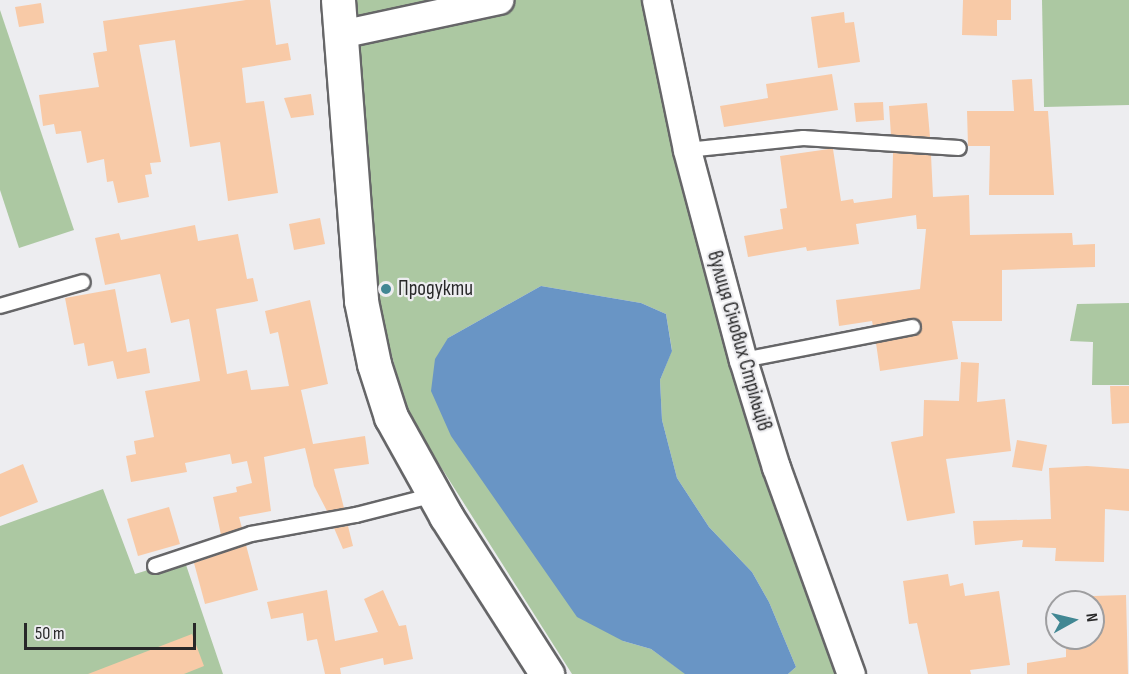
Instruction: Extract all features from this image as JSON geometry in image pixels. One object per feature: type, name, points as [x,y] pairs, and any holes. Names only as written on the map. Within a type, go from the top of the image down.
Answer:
[{"type":"street","points":[[338,0],[361,301],[374,364],[391,417],[434,495],[547,674]]},
{"type":"street","points":[[340,34],[498,0]]},
{"type":"street","name":"вулиця Січових Стрільців","points":[[656,0],[687,150],[743,360],[776,468],[851,674]]},
{"type":"lane","points":[[687,150],[803,138],[959,148]]},
{"type":"lane","points":[[0,306],[83,282]]},
{"type":"lane","points":[[743,360],[913,327]]},
{"type":"lane","points":[[155,566],[251,534],[356,515],[434,495]]},
{"type":"green space","points":[[350,0],[647,0],[707,279],[782,519],[836,674],[788,674],[796,667],[769,602],[752,572],[709,527],[677,478],[662,420],[660,380],[672,350],[666,314],[641,303],[541,286],[448,338],[623,641],[651,649],[686,674],[572,674],[408,415],[376,297]]},
{"type":"green space","points":[[1042,0],[1129,0],[1129,105],[1044,107]]},
{"type":"green space","points":[[0,10],[74,230],[19,248],[0,190]]},
{"type":"green space","points":[[1129,303],[1129,385],[1092,385],[1093,342],[1070,341],[1077,304]]},
{"type":"green space","points":[[103,489],[135,574],[184,559],[223,674],[0,674],[0,526]]},
{"type":"water","points":[[541,286],[641,303],[666,314],[672,351],[660,380],[662,420],[677,478],[709,527],[752,572],[769,602],[796,667],[788,674],[685,674],[651,649],[623,641],[577,617],[451,436],[431,391],[435,359],[448,338]]},
{"type":"building","points":[[246,0],[270,0],[276,45],[288,43],[291,60],[242,68],[246,103],[264,101],[278,193],[228,201],[220,142],[190,147],[175,40],[139,45],[161,162],[150,163],[152,174],[145,175],[149,197],[118,203],[113,181],[107,182],[104,159],[87,163],[81,131],[56,134],[54,124],[43,126],[39,95],[99,87],[93,53],[107,51],[103,21]]},
{"type":"building","points":[[963,0],[1011,0],[1011,20],[997,20],[997,36],[962,35]]},
{"type":"building","points":[[41,3],[44,23],[19,27],[15,7]]},
{"type":"building","points":[[844,12],[845,23],[854,22],[860,62],[818,68],[811,17]]},
{"type":"building","points":[[832,74],[838,110],[724,127],[720,106],[768,98],[766,84]]},
{"type":"building","points":[[1032,79],[1034,111],[1048,111],[1054,195],[989,195],[990,146],[968,146],[967,111],[1014,111],[1012,80]]},
{"type":"building","points":[[311,94],[314,115],[291,118],[284,98]]},
{"type":"building","points":[[883,102],[884,120],[856,122],[854,103]]},
{"type":"building","points":[[927,103],[930,137],[891,135],[889,106]]},
{"type":"building","points":[[833,149],[841,201],[853,199],[854,203],[892,198],[893,153],[931,155],[933,197],[969,195],[970,235],[1072,233],[1073,245],[1095,244],[1095,267],[1002,270],[1002,321],[952,321],[958,359],[880,371],[876,343],[918,334],[920,322],[912,318],[873,326],[872,321],[839,326],[836,300],[920,289],[926,229],[917,229],[916,215],[856,224],[859,244],[807,251],[806,247],[748,257],[744,236],[783,229],[780,209],[787,208],[780,156]]},
{"type":"building","points":[[320,218],[325,244],[294,250],[289,224]]},
{"type":"building","points":[[195,225],[198,241],[238,234],[247,279],[253,278],[258,301],[216,309],[227,374],[247,370],[251,390],[289,386],[278,332],[270,334],[265,311],[310,300],[328,384],[301,390],[313,444],[365,436],[369,464],[334,469],[344,508],[327,511],[314,486],[305,448],[264,457],[271,511],[239,517],[242,528],[221,535],[213,497],[237,492],[236,487],[252,483],[247,461],[232,464],[230,454],[185,463],[187,472],[131,482],[126,456],[136,454],[134,441],[154,437],[145,391],[200,381],[189,319],[171,323],[160,274],[105,285],[95,238],[119,233],[121,240]]},
{"type":"building","points":[[115,289],[127,352],[146,348],[150,373],[117,379],[113,361],[88,366],[84,343],[74,345],[65,298]]},
{"type":"building","points":[[961,362],[979,363],[977,402],[1005,399],[1011,451],[946,459],[955,513],[907,521],[891,442],[923,436],[924,400],[959,401]]},
{"type":"building","points":[[1110,386],[1129,386],[1129,423],[1112,424]]},
{"type":"building","points":[[1017,440],[1047,445],[1042,471],[1012,467]]},
{"type":"building","points":[[23,464],[38,502],[0,517],[0,474]]},
{"type":"building","points":[[1087,466],[1129,469],[1129,511],[1105,509],[1104,562],[1055,561],[1056,548],[1022,547],[1023,540],[975,545],[973,521],[1051,519],[1049,468]]},
{"type":"building","points":[[169,507],[180,544],[138,556],[127,519]]},
{"type":"building","points":[[348,526],[353,546],[343,549],[334,528]]},
{"type":"building","points":[[246,545],[258,590],[205,604],[194,563]]},
{"type":"building","points":[[948,574],[950,586],[963,583],[965,596],[999,591],[1010,665],[970,670],[971,674],[928,674],[917,623],[909,624],[903,581]]},
{"type":"building","points":[[327,590],[335,641],[378,632],[364,599],[383,590],[399,626],[406,625],[413,659],[384,665],[383,658],[340,668],[341,674],[325,674],[317,639],[307,641],[303,613],[271,619],[267,602]]},
{"type":"building","points":[[1126,595],[1128,674],[1027,674],[1027,663],[1066,657],[1066,650],[1105,650],[1105,596]]},
{"type":"building","points":[[192,634],[204,666],[184,674],[88,674]]},
{"type":"place","name":"Продукти","points":[[386,289]]}]
